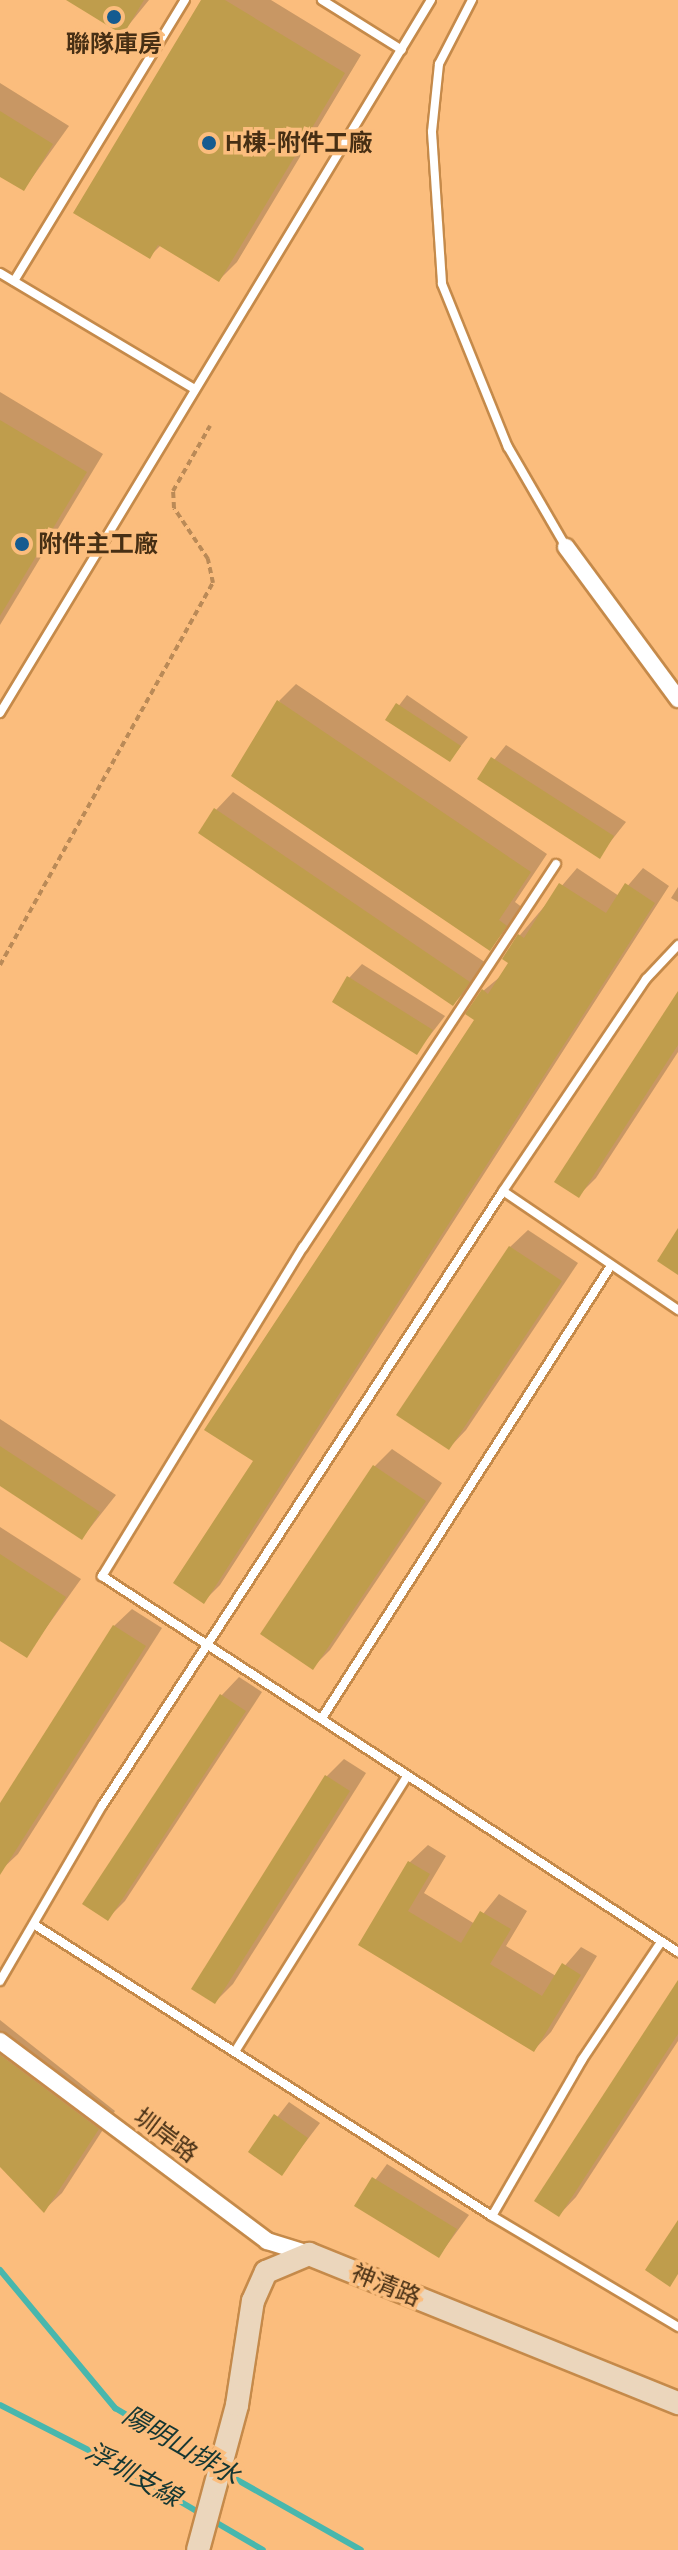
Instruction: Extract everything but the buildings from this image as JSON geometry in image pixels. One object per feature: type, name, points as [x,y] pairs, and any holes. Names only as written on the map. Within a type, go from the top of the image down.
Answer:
[{"type":"street","points":[[566,547],[678,699]]},
{"type":"street","name":"圳岸路","points":[[0,2041],[267,2241],[309,2254]]},
{"type":"street","points":[[198,2550],[226,2452],[253,2301],[266,2272],[309,2254]]},
{"type":"street","name":"神清路","points":[[309,2254],[678,2403]]},
{"type":"lane","points":[[14,281],[185,0]]},
{"type":"lane","points":[[322,0],[402,50]]},
{"type":"lane","points":[[0,713],[193,388],[431,0]]},
{"type":"lane","points":[[472,0],[439,64],[433,118],[442,284],[508,447],[566,547]]},
{"type":"lane","points":[[0,273],[193,388]]},
{"type":"lane","points":[[556,864],[303,1247],[102,1576],[678,1952]]},
{"type":"lane","points":[[0,1981],[102,1806],[503,1191],[646,979],[678,945]]},
{"type":"lane","points":[[503,1191],[610,1267],[678,1310]]},
{"type":"lane","points":[[322,1718],[610,1267]]},
{"type":"lane","points":[[236,2050],[407,1776]]},
{"type":"lane","points":[[35,1925],[236,2050],[492,2216],[678,2327]]},
{"type":"lane","points":[[492,2216],[551,2111],[661,1942]]},
{"type":"path","points":[[0,965],[213,583],[208,559],[174,508],[173,491],[210,426]]},
{"type":"waterway","name":"陽明山排水","points":[[0,2270],[115,2408],[215,2467]]},
{"type":"waterway","name":"浮圳支線","points":[[0,2405],[116,2464],[263,2550]]},
{"type":"waterway","name":"陽明山排水","points":[[225,2473],[361,2550]]},
{"type":"place","name":"聯隊庫房","points":[[114,17]]},
{"type":"place","name":"H棟-附件工廠","points":[[209,143]]},
{"type":"place","name":"附件主工廠","points":[[22,544]]}]
